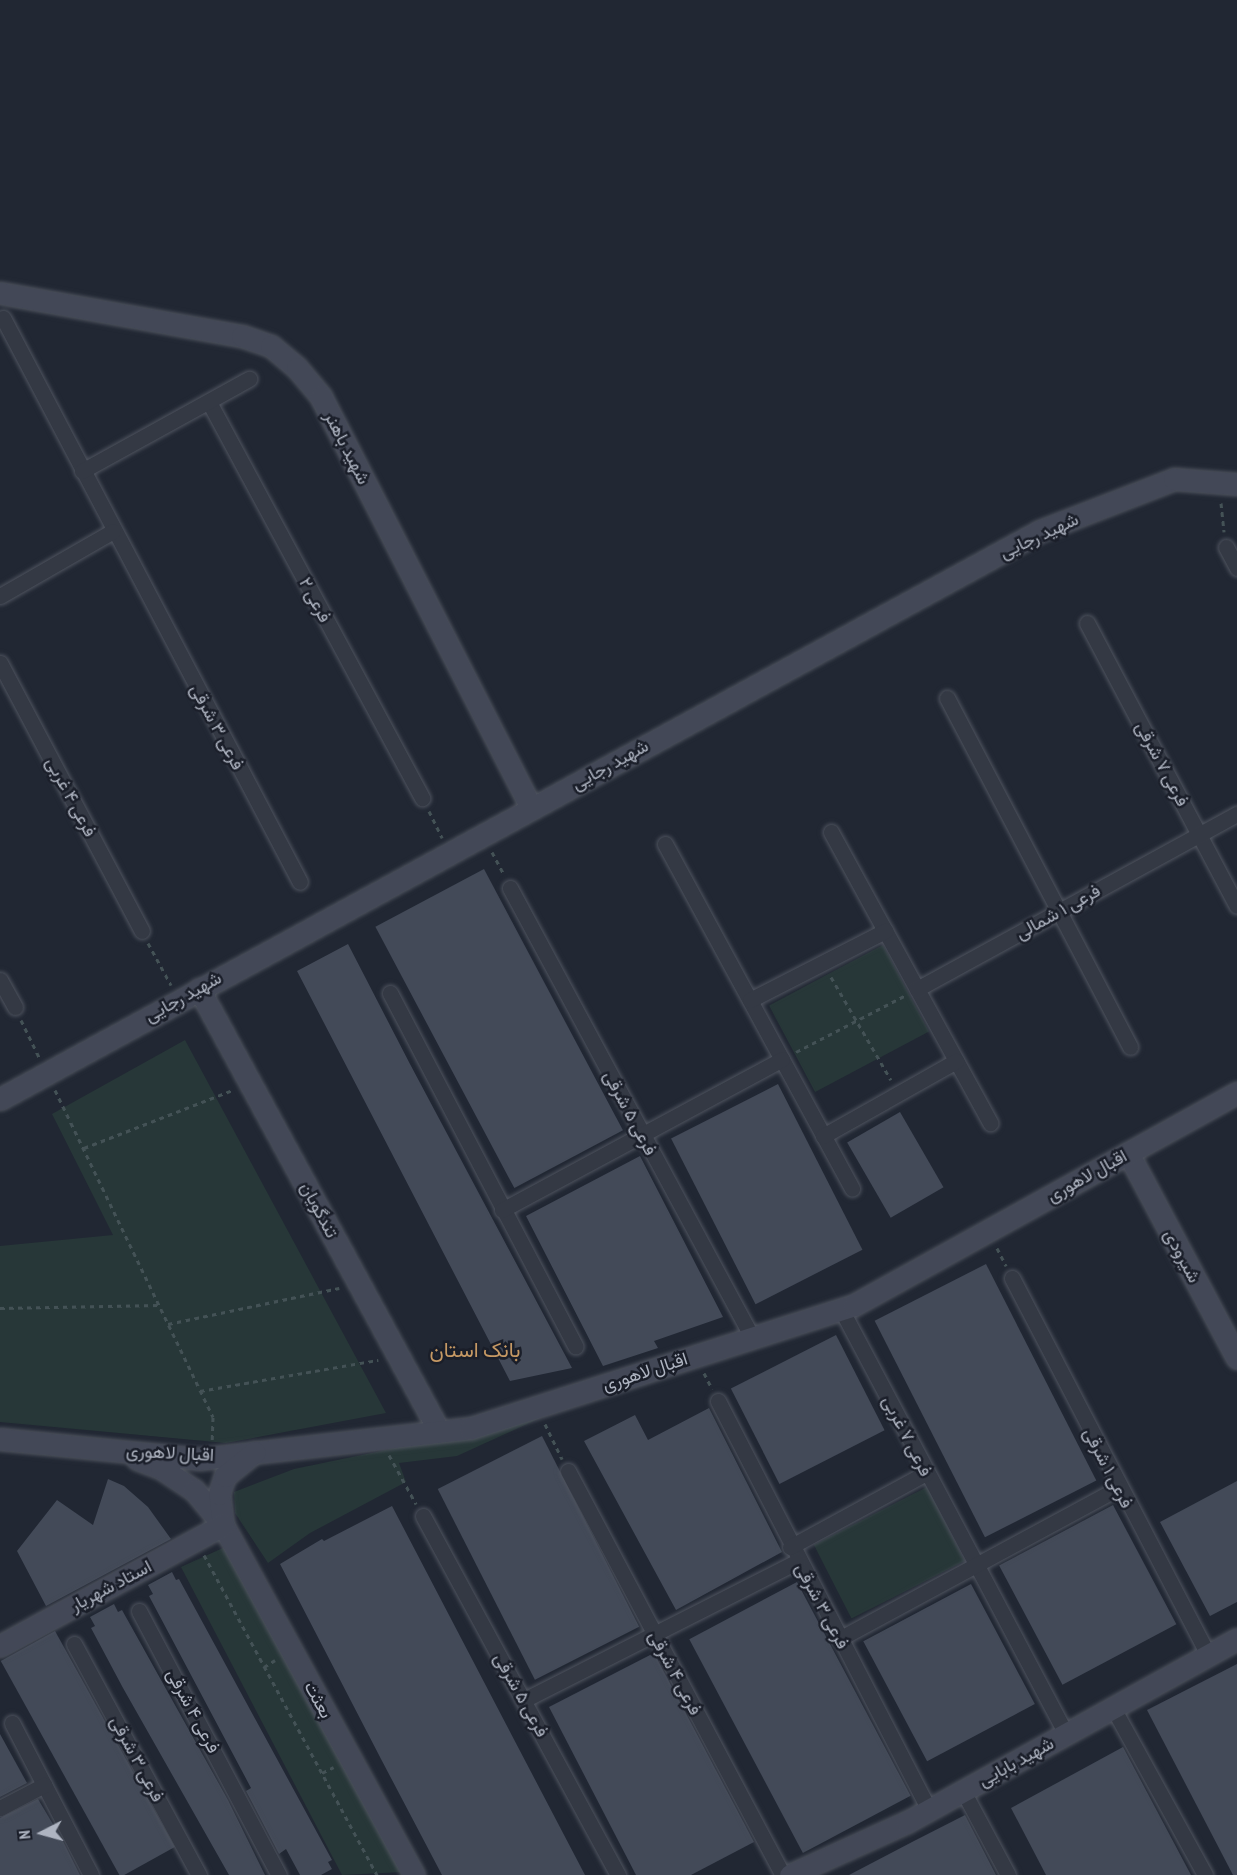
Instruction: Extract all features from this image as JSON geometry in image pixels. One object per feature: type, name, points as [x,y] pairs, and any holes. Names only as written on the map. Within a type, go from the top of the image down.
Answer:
[{"type":"street","name":"شهید باهنر","points":[[0,292],[242,336],[271,346],[297,368],[321,397],[531,808]]},
{"type":"street","points":[[0,596],[113,531],[3,318]]},
{"type":"street","points":[[82,471],[249,379]]},
{"type":"street","name":"فرعی ۲","points":[[209,402],[422,798]]},
{"type":"street","name":"شهید رجایی","points":[[0,1099],[199,988],[1040,531],[1174,479],[1228,484]]},
{"type":"street","name":"فرعی ۳ شرقی","points":[[113,531],[300,882]]},
{"type":"street","points":[[1226,547],[1237,568]]},
{"type":"street","name":"فرعی ۷ شرقی","points":[[1087,623],[1237,906]]},
{"type":"street","name":"فرعی ۴ غربی","points":[[0,663],[142,931]]},
{"type":"street","points":[[946,698],[1130,1047]]},
{"type":"street","name":"فرعی ۱ شمالی","points":[[917,989],[1198,833],[1237,814]]},
{"type":"street","points":[[831,832],[990,1123]]},
{"type":"street","points":[[665,844],[852,1189]]},
{"type":"street","name":"فرعی ۵ شرقی","points":[[510,888],[752,1337]]},
{"type":"street","points":[[750,1000],[885,931]]},
{"type":"street","points":[[0,980],[15,1007]]},
{"type":"street","name":"تندگویان","points":[[199,988],[439,1431]]},
{"type":"street","points":[[390,993],[575,1346]]},
{"type":"street","points":[[502,1210],[782,1059]]},
{"type":"street","points":[[823,1136],[956,1061]]},
{"type":"street","name":"اقبال لاهوری","points":[[0,1439],[199,1459],[471,1428],[841,1309],[988,1231],[1237,1093]]},
{"type":"street","name":"شیرودی","points":[[1128,1153],[1237,1358]]},
{"type":"street","name":"فرعی ۱ شرقی","points":[[1012,1278],[1118,1488],[1208,1655]]},
{"type":"street","name":"فرعی ۷ غربی","points":[[841,1309],[1066,1734]]},
{"type":"street","name":"فرعی ۳ شرقی","points":[[718,1401],[790,1547],[929,1810]]},
{"type":"street","points":[[111,1450],[161,1468],[194,1490],[223,1526]]},
{"type":"street","points":[[223,1526],[219,1494],[225,1476],[255,1452]]},
{"type":"street","name":"فرعی ۴ شرقی","points":[[568,1471],[783,1875]]},
{"type":"street","points":[[790,1547],[926,1473]]},
{"type":"street","points":[[839,1639],[974,1562],[1118,1488]]},
{"type":"street","name":"فرعی ۵ شرقی","points":[[423,1516],[618,1875]]},
{"type":"street","name":"استاد شهریار","points":[[0,1646],[223,1526]]},
{"type":"street","name":"بعثت","points":[[223,1526],[414,1875]]},
{"type":"street","points":[[524,1700],[656,1636],[798,1561]]},
{"type":"street","name":"فرعی ۴ شرقی","points":[[139,1611],[279,1875]]},
{"type":"street","name":"شهید بابایی","points":[[790,1875],[821,1870],[1237,1639]]},
{"type":"street","name":"فرعی ۳ شرقی","points":[[74,1644],[199,1875]]},
{"type":"street","points":[[1113,1708],[1205,1875]]},
{"type":"street","points":[[12,1723],[91,1875]]},
{"type":"street","points":[[0,1808],[44,1785]]},
{"type":"street","points":[[963,1791],[1008,1875]]},
{"type":"path","points":[[1226,547],[1228,484]]},
{"type":"path","points":[[422,798],[449,853]]},
{"type":"path","points":[[484,834],[510,888]]},
{"type":"path","points":[[142,931],[179,999]]},
{"type":"path","points":[[822,963],[899,1093]]},
{"type":"path","points":[[782,1059],[917,989]]},
{"type":"path","points":[[15,1007],[46,1072]]},
{"type":"path","points":[[84,1148],[251,1084]]},
{"type":"path","points":[[64,1107],[213,1417],[212,1441]]},
{"type":"path","points":[[988,1231],[1012,1278]]},
{"type":"path","points":[[168,1324],[322,1294],[356,1278]]},
{"type":"path","points":[[0,1308],[159,1305]]},
{"type":"path","points":[[200,1391],[361,1366],[397,1353]]},
{"type":"path","points":[[695,1356],[718,1401]]},
{"type":"path","points":[[536,1407],[568,1471]]},
{"type":"path","points":[[380,1438],[423,1516]]},
{"type":"path","points":[[204,1557],[377,1875]]},
{"type":"shaded area","points":[[883,945],[929,1032],[815,1092],[769,1006]]},
{"type":"shaded area","points":[[185,1040],[386,1413],[226,1443],[0,1422],[0,1246],[113,1235],[52,1114]]},
{"type":"shaded area","points":[[540,1418],[457,1456],[399,1463],[406,1482],[310,1533],[268,1563],[235,1513],[234,1492],[294,1469]]},
{"type":"shaded area","points":[[927,1487],[965,1561],[852,1619],[814,1545]]},
{"type":"shaded area","points":[[225,1547],[403,1872],[342,1875],[181,1567]]},
{"type":"building","points":[[484,869],[623,1130],[514,1188],[375,927]]},
{"type":"building","points":[[348,944],[572,1368],[510,1381],[297,971]]},
{"type":"building","points":[[778,1084],[862,1250],[756,1304],[671,1138]]},
{"type":"building","points":[[900,1112],[944,1187],[891,1218],[847,1142]]},
{"type":"building","points":[[640,1156],[723,1317],[654,1341],[658,1348],[603,1366],[526,1216]]},
{"type":"building","points":[[986,1264],[1096,1481],[985,1537],[875,1321]]},
{"type":"building","points":[[836,1335],[885,1430],[779,1484],[731,1389]]},
{"type":"building","points":[[709,1408],[782,1552],[676,1610],[584,1441],[635,1415],[648,1440]]},
{"type":"building","points":[[542,1436],[639,1627],[535,1680],[438,1489]]},
{"type":"building","points":[[108,1479],[124,1486],[148,1507],[171,1539],[46,1606],[17,1551],[57,1500],[93,1525]]},
{"type":"building","points":[[1237,1481],[1237,1602],[1210,1616],[1160,1522]]},
{"type":"building","points":[[1113,1505],[1176,1624],[1062,1685],[999,1566]]},
{"type":"building","points":[[392,1506],[585,1875],[442,1875],[381,1759],[280,1564],[322,1539],[324,1541]]},
{"type":"building","points":[[172,1572],[176,1580],[179,1579],[332,1860],[328,1862],[332,1869],[321,1875],[300,1875],[286,1849],[279,1854],[246,1791],[251,1788],[149,1596],[153,1594],[148,1585]]},
{"type":"building","points":[[797,1582],[911,1796],[803,1853],[689,1639]]},
{"type":"building","points":[[971,1584],[1035,1704],[927,1761],[863,1641]]},
{"type":"building","points":[[114,1604],[118,1612],[122,1610],[228,1800],[265,1875],[229,1875],[123,1688],[91,1628],[95,1626],[90,1617]]},
{"type":"building","points":[[55,1631],[175,1847],[124,1875],[119,1875],[1,1661]]},
{"type":"building","points":[[654,1653],[754,1842],[691,1875],[636,1875],[549,1707]]},
{"type":"building","points":[[1237,1664],[1237,1875],[1233,1875],[1147,1710]]},
{"type":"building","points":[[0,1734],[27,1783],[0,1797]]},
{"type":"building","points":[[1123,1747],[1191,1875],[1046,1875],[1011,1808]]},
{"type":"building","points":[[38,1799],[80,1875],[0,1875],[0,1818]]},
{"type":"building","points":[[965,1815],[996,1875],[849,1875],[914,1841]]},
{"type":"district","name":"بانک استان","points":[[475,1350]]}]
